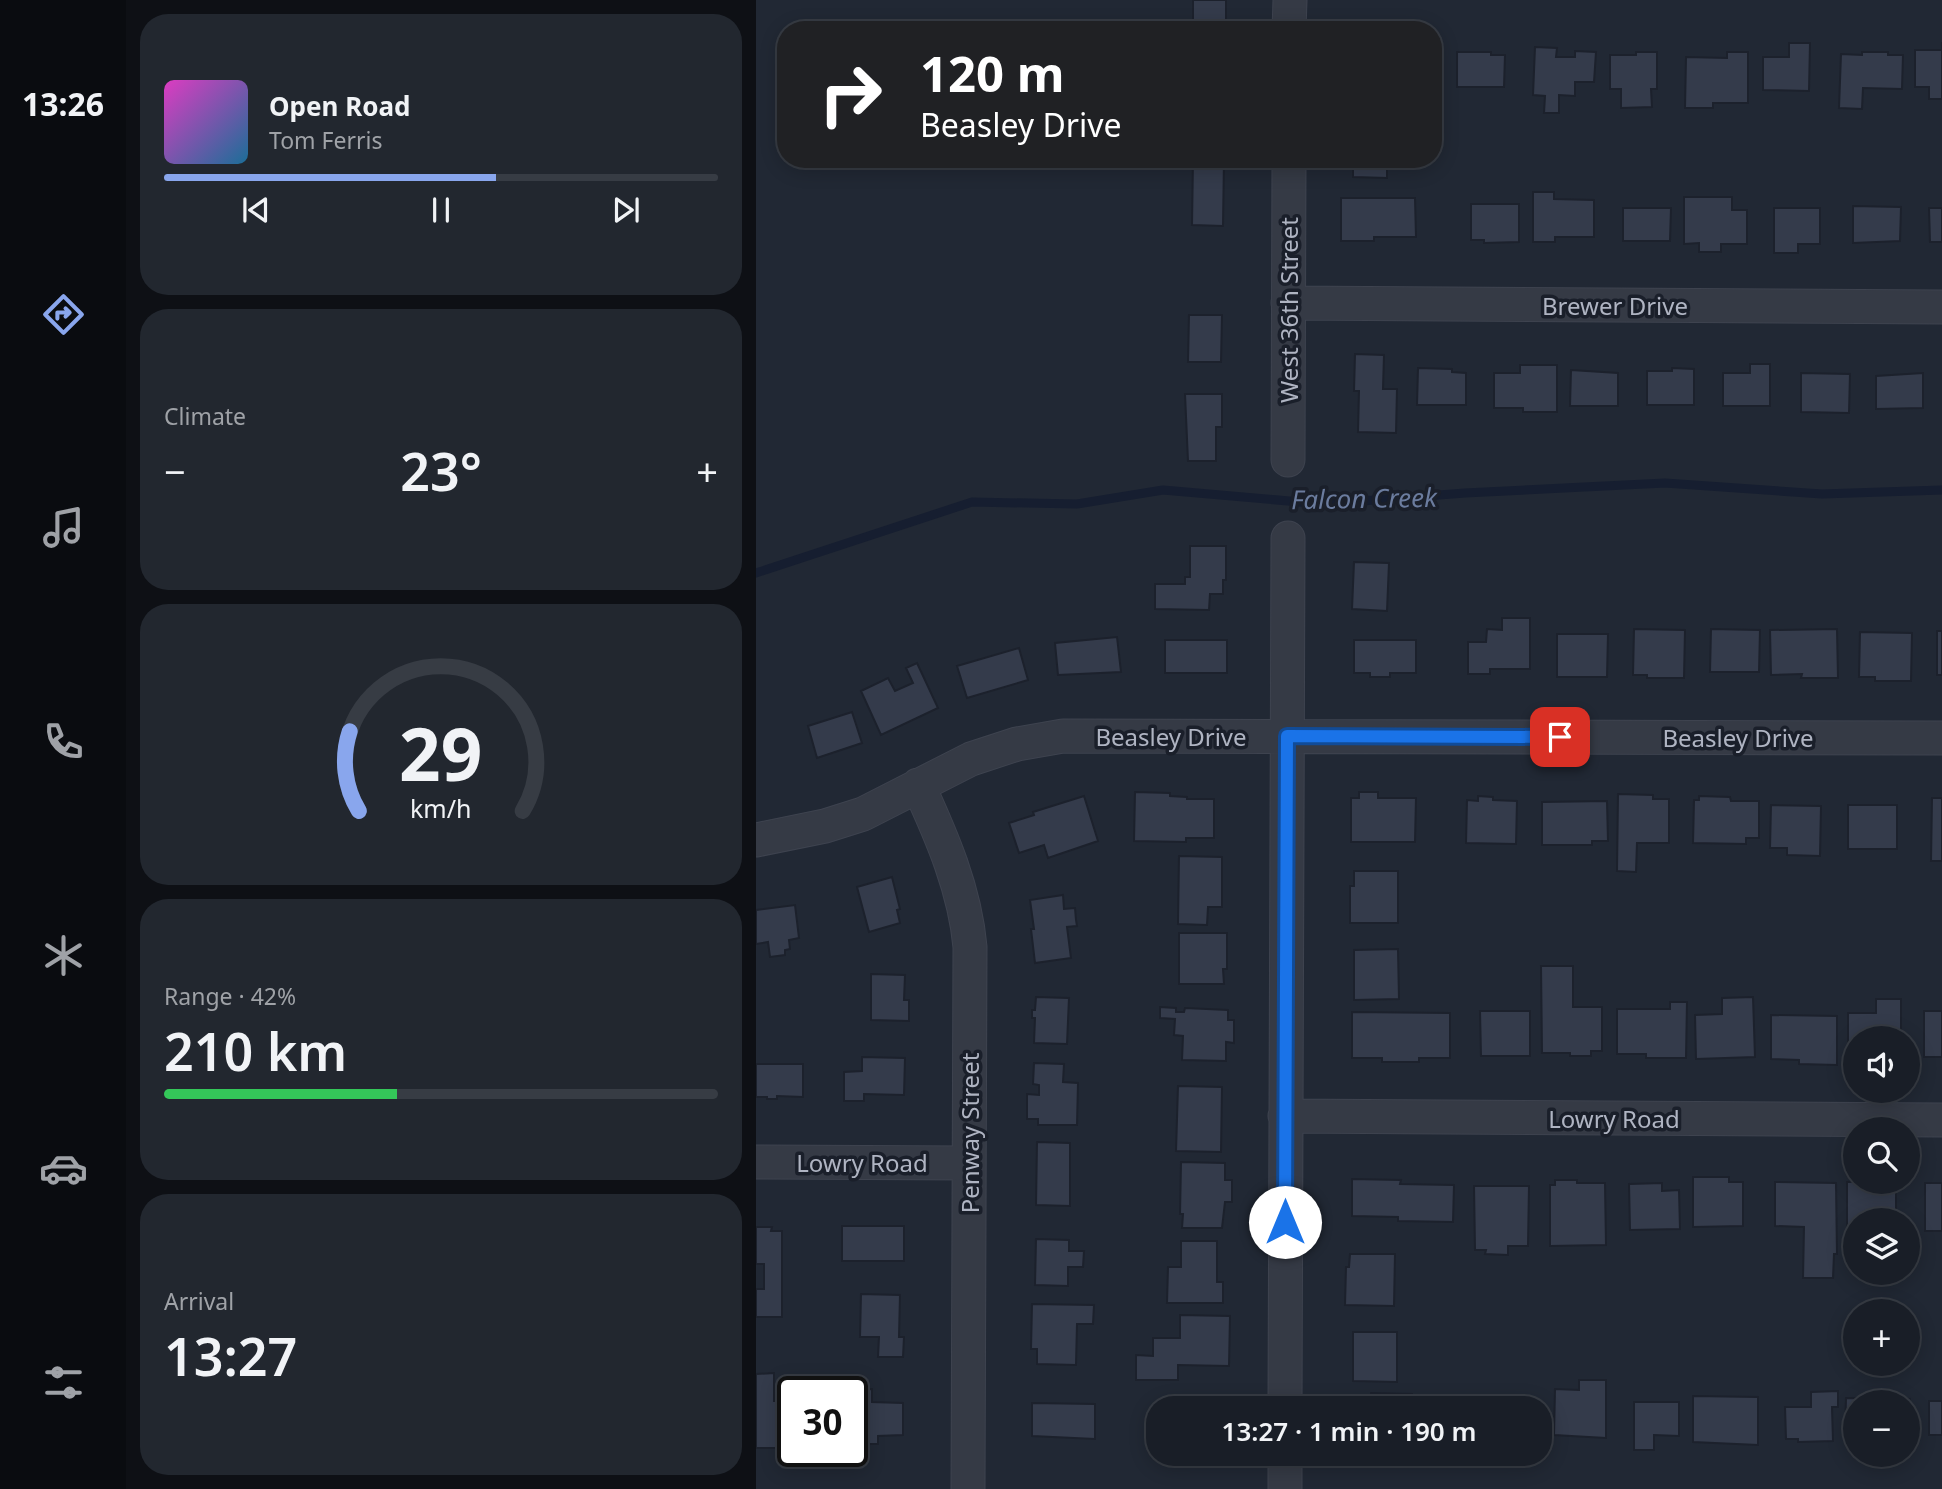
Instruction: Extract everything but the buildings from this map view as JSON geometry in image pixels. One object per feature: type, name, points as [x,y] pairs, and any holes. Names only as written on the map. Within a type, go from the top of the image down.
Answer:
[{"type":"street","points":[[1289,21],[1290,0]]},
{"type":"street","name":"West 36th Street","points":[[1288,460],[1289,168]]},
{"type":"street","name":"Brewer Drive","points":[[1288,303],[1942,307]]},
{"type":"street","points":[[1285,1396],[1288,538]]},
{"type":"street","name":"Beasley Drive","points":[[756,840],[825,826],[863,814],[981,755],[1017,744],[1051,738],[1091,735],[1942,738]]},
{"type":"street","name":"Penway Street","points":[[918,785],[938,828],[957,882],[969,930],[968,1489]]},
{"type":"street","name":"Lowry Road","points":[[1285,1116],[1942,1120]]},
{"type":"street","name":"Lowry Road","points":[[756,1162],[969,1163]]},
{"type":"street","points":[[1285,1466],[1285,1489]]},
{"type":"waterway","name":"Falcon Creek","points":[[756,573],[972,502],[1077,504],[1163,490],[1323,504],[1465,493],[1665,483],[1822,494],[1942,490]]},
{"type":"route","points":[[1285,1222],[1287,736],[1560,737]]}]
